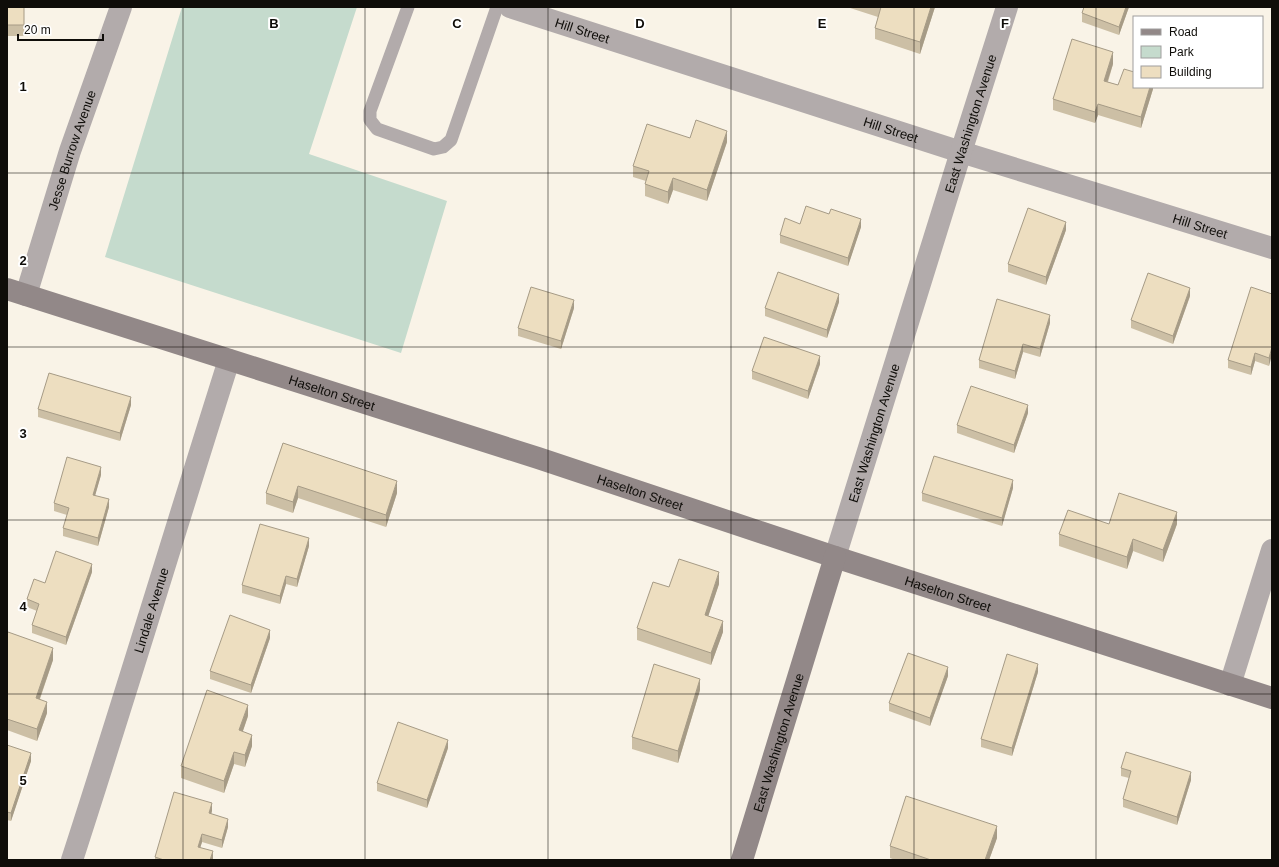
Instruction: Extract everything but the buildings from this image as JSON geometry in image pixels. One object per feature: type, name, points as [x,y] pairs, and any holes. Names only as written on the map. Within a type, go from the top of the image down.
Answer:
[{"type":"street","name":"Jesse Burrow Avenue","points":[[17,292],[70,151],[121,7]]},
{"type":"street","name":"Hill Street","points":[[510,7],[961,152],[1272,248]]},
{"type":"street","name":"East Washington Avenue","points":[[742,860],[1007,7]]},
{"type":"street","name":"Haselton Street","points":[[17,292],[538,458],[835,557],[1272,698]]},
{"type":"street","name":"Lindale Avenue","points":[[72,860],[123,705],[229,360]]},
{"type":"street","points":[[1230,685],[1272,550]]},
{"type":"lane","points":[[408,7],[370,111],[370,120],[377,129],[434,149],[443,147],[451,140],[497,7]]},
{"type":"green space","points":[[182,7],[357,7],[309,154],[447,201],[401,353],[105,257]]}]
